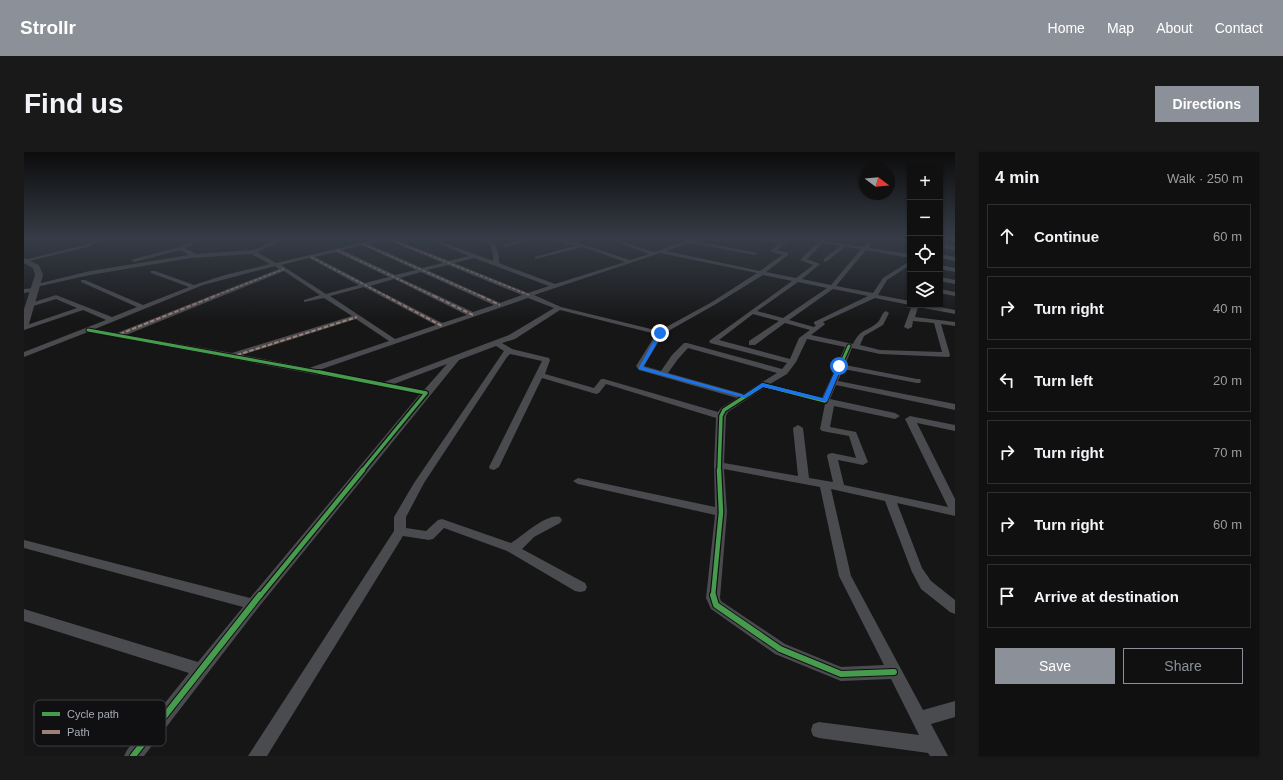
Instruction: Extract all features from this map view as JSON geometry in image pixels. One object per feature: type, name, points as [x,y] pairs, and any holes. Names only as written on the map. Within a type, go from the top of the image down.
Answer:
[{"type":"street","points":[[24,324],[30,305],[30,289],[39,275],[34,266]]},
{"type":"street","points":[[30,289],[115,266]]},
{"type":"street","points":[[90,273],[130,266]]},
{"type":"street","points":[[24,355],[195,287],[227,276],[272,266]]},
{"type":"street","points":[[279,266],[395,342]]},
{"type":"street","points":[[328,266],[442,326]]},
{"type":"street","points":[[371,266],[473,315]]},
{"type":"street","points":[[414,266],[500,305]]},
{"type":"street","points":[[306,301],[432,266]]},
{"type":"street","points":[[458,266],[559,308],[660,333]]},
{"type":"street","points":[[502,266],[555,286]]},
{"type":"street","points":[[310,370],[555,286],[618,266]]},
{"type":"street","points":[[726,266],[907,302]]},
{"type":"street","points":[[745,397],[640,368],[660,333],[714,303],[770,266]]},
{"type":"street","points":[[792,362],[713,341],[814,266]]},
{"type":"street","points":[[752,343],[785,322],[832,287],[850,266]]},
{"type":"street","points":[[894,672],[841,674],[780,649],[716,605],[713,598],[721,512],[719,465],[721,416],[724,410],[784,372],[792,362],[804,336],[822,324],[816,323],[874,296],[885,279],[905,266]]},
{"type":"street","points":[[943,268],[955,270]]},
{"type":"street","points":[[117,335],[284,269]]},
{"type":"street","points":[[897,271],[907,273]]},
{"type":"street","points":[[153,272],[195,287]]},
{"type":"street","points":[[943,280],[955,282]]},
{"type":"street","points":[[83,281],[144,308]]},
{"type":"street","points":[[943,292],[955,294]]},
{"type":"street","points":[[30,305],[56,297],[113,320]]},
{"type":"street","points":[[24,328],[84,308]]},
{"type":"street","points":[[385,385],[512,337],[559,308]]},
{"type":"street","points":[[908,327],[914,308]]},
{"type":"street","points":[[934,308],[955,312]]},
{"type":"street","points":[[752,312],[815,329]]},
{"type":"street","points":[[838,487],[832,456],[863,462],[853,434],[825,429],[832,382],[839,366],[861,335],[881,324],[886,314]]},
{"type":"street","points":[[234,356],[357,317]]},
{"type":"street","points":[[910,318],[955,324]]},
{"type":"street","points":[[937,322],[946,355]]},
{"type":"street","points":[[88,330],[310,370],[426,393]]},
{"type":"street","points":[[804,336],[880,352],[955,356]]},
{"type":"street","points":[[494,467],[546,360],[509,351],[497,343]]},
{"type":"street","points":[[663,374],[675,357],[687,345],[784,372]]},
{"type":"street","points":[[257,756],[400,531],[400,517],[419,483],[504,355],[509,351]]},
{"type":"street","points":[[166,714],[253,604],[456,358]]},
{"type":"street","points":[[839,366],[917,381]]},
{"type":"street","points":[[540,375],[596,392],[604,381],[721,416]]},
{"type":"street","points":[[832,382],[955,407]]},
{"type":"street","points":[[762,385],[894,416]]},
{"type":"street","points":[[955,428],[910,419],[955,511]]},
{"type":"street","points":[[798,428],[804,481]]},
{"type":"street","points":[[719,465],[955,511]]},
{"type":"street","points":[[578,481],[721,512]]},
{"type":"street","points":[[824,485],[845,576],[936,750]]},
{"type":"street","points":[[890,499],[916,569],[926,585],[955,608]]},
{"type":"street","points":[[511,548],[516,547],[530,534],[556,520]]},
{"type":"street","points":[[400,531],[429,536],[442,523],[511,548],[580,587]]},
{"type":"street","points":[[24,544],[253,604]]},
{"type":"street","points":[[24,615],[200,670]]},
{"type":"street","points":[[919,719],[955,709]]},
{"type":"street","points":[[819,730],[936,750]]},
{"type":"street","points":[[133,756],[141,746]]},
{"type":"marked path","points":[[328,266],[442,326]]},
{"type":"marked path","points":[[371,266],[473,315]]},
{"type":"marked path","points":[[413,266],[500,305]]},
{"type":"marked path","points":[[457,266],[529,295]]},
{"type":"marked path","points":[[120,334],[284,269]]},
{"type":"marked path","points":[[237,355],[357,317]]},
{"type":"cycle path","points":[[88,330],[426,393],[253,604],[166,714]]},
{"type":"cycle path","points":[[849,346],[825,401],[763,385],[724,410],[721,416],[719,465],[721,512],[713,598],[716,605],[780,649],[841,674],[894,672]]},
{"type":"cycle path","points":[[133,756],[141,746]]},
{"type":"route","points":[[660,333],[640,368],[745,397],[762,385],[825,401],[839,366]]}]
